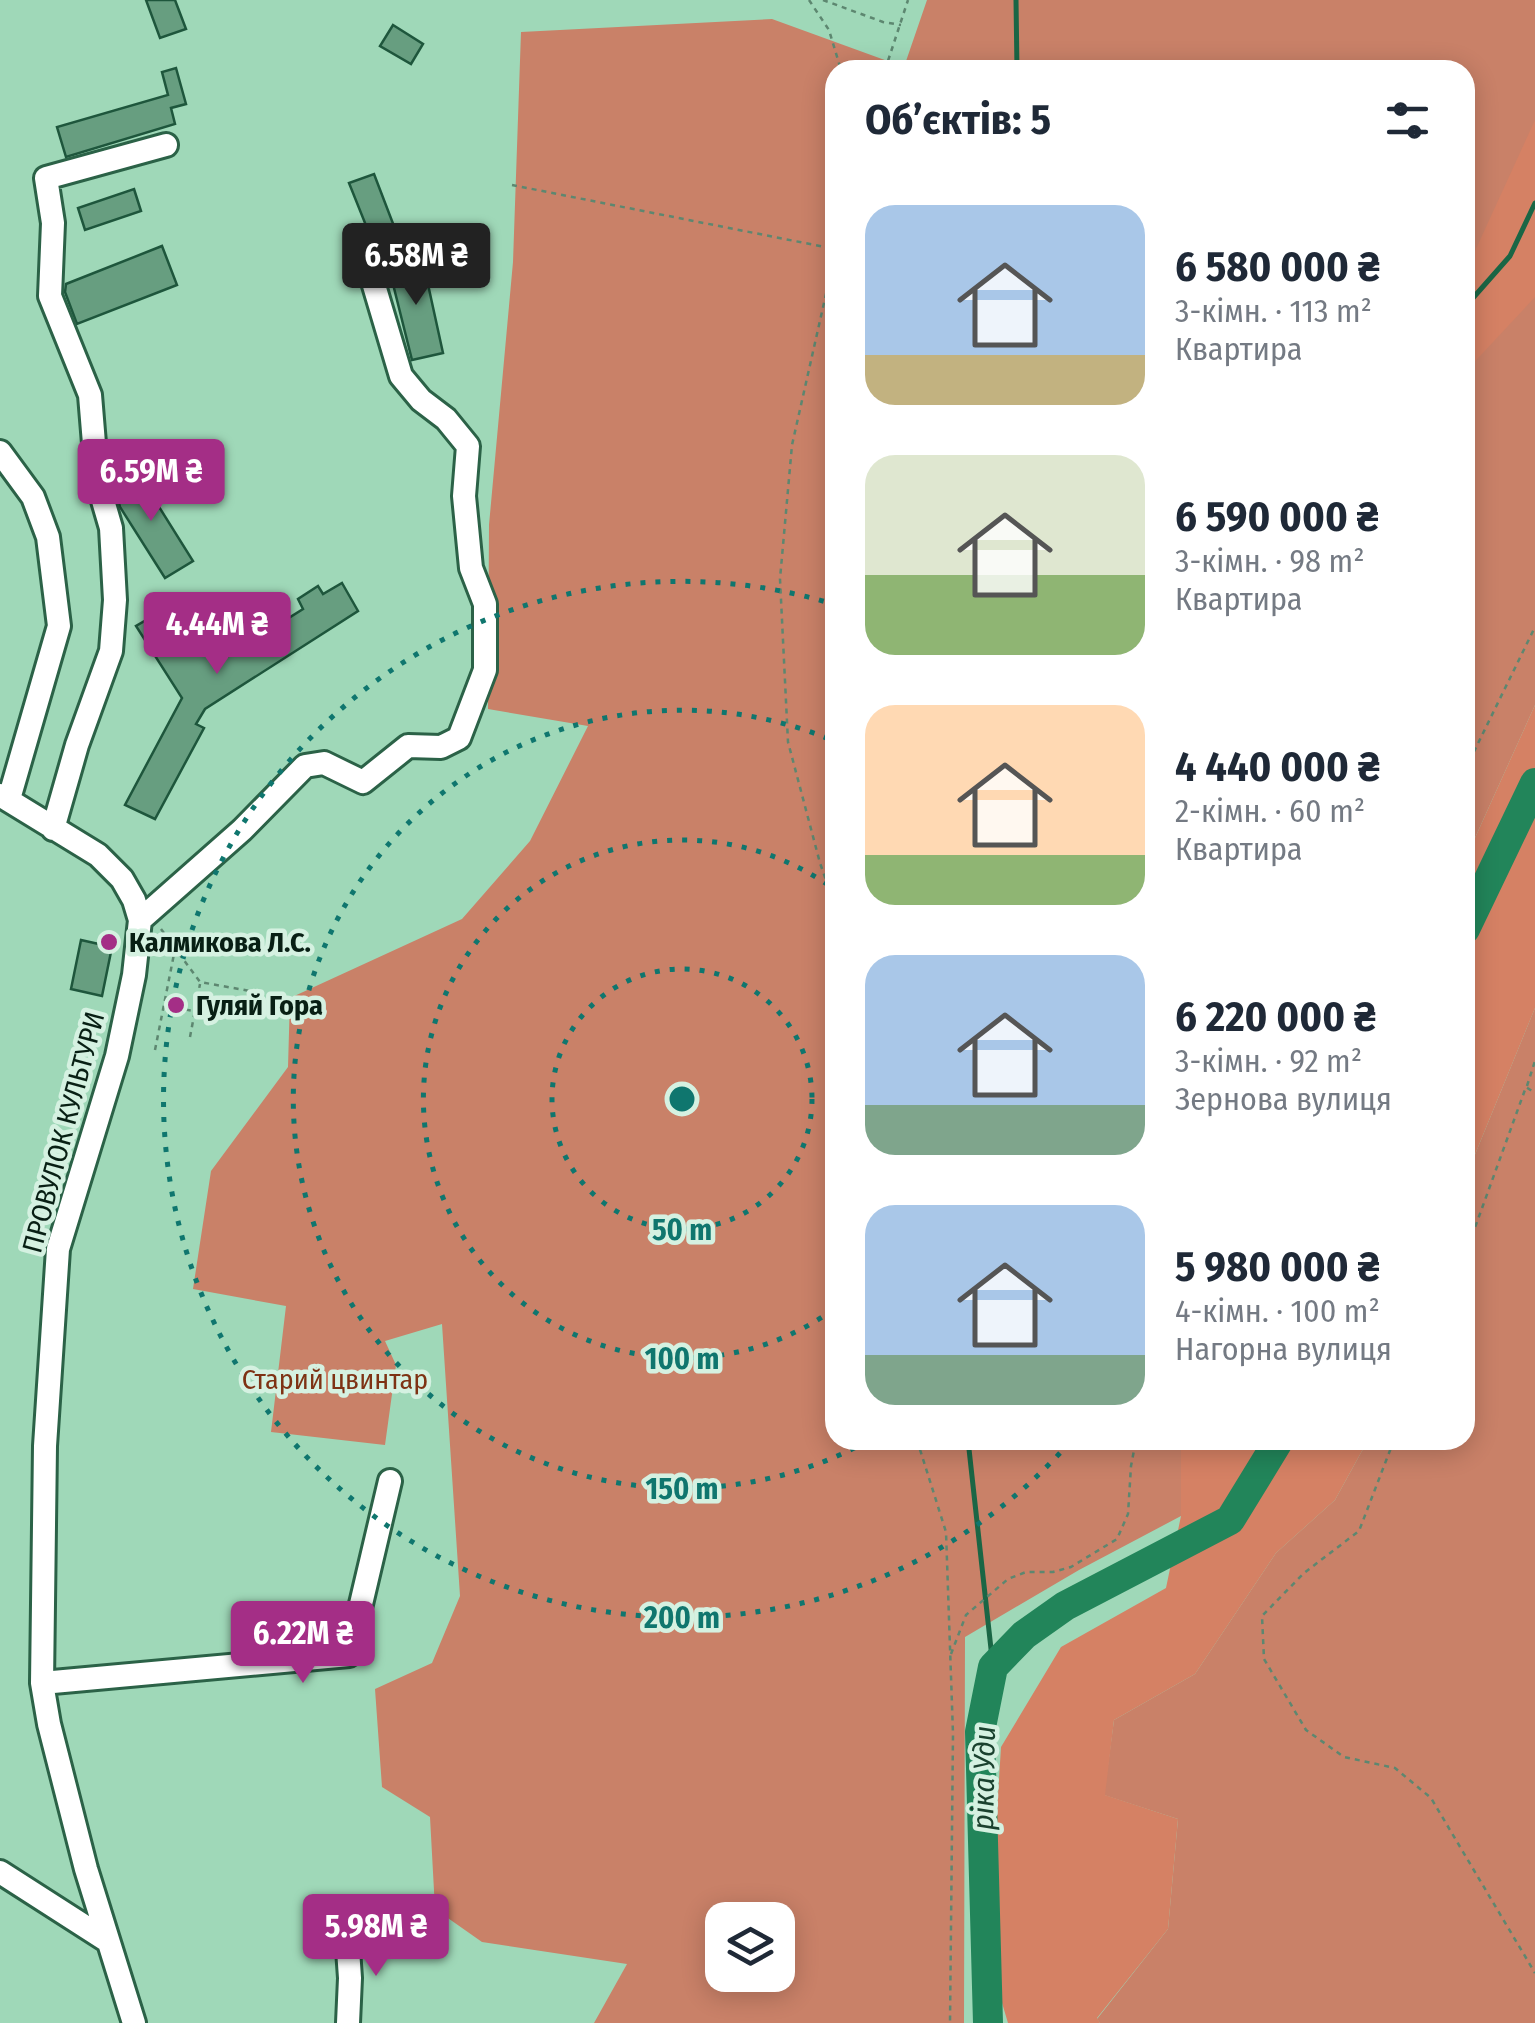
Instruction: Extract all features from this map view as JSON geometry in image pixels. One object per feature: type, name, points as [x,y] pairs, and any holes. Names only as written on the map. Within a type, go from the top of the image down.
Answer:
[{"type":"street","points":[[53,829],[77,744],[111,651],[115,600],[110,528],[97,480],[90,395],[50,296],[52,223],[46,178],[166,145]]},
{"type":"street","points":[[0,452],[33,496],[48,537],[59,626],[38,708],[3,800],[98,854],[144,916],[242,830],[305,766],[324,763],[364,782],[408,746],[442,746],[459,738],[485,670],[485,604],[470,568],[464,496],[468,446],[401,376],[365,255]]},
{"type":"street","name":"ПРОВУЛОК КУЛЬТУРИ","points":[[134,2023],[106,1940],[48,1724],[42,1683],[45,1446],[58,1249],[117,1056],[144,916]]},
{"type":"street","points":[[42,1683],[349,1655],[390,1481]]},
{"type":"street","points":[[0,1872],[106,1940]]},
{"type":"street","points":[[347,1935],[348,2023]]},
{"type":"path","points":[[809,0],[829,30],[838,60]]},
{"type":"path","points":[[823,0],[901,25]]},
{"type":"path","points":[[889,60],[908,0]]},
{"type":"path","points":[[512,185],[825,250]]},
{"type":"path","points":[[825,297],[792,444],[780,579],[788,742],[825,877]]},
{"type":"path","points":[[1475,750],[1535,628]]},
{"type":"path","points":[[144,916],[175,947],[200,982],[250,991],[245,1019],[163,1006]]},
{"type":"path","points":[[155,1050],[175,947]]},
{"type":"path","points":[[190,1037],[200,982]]},
{"type":"path","points":[[1475,1227],[1535,1060]]},
{"type":"path","points":[[1526,1087],[1535,1093]]},
{"type":"path","points":[[920,1450],[946,1532],[953,1890],[950,2023]]},
{"type":"path","points":[[950,1656],[966,1615],[1008,1578],[1026,1572],[1053,1572],[1093,1556],[1117,1540],[1128,1514],[1134,1450]]},
{"type":"path","points":[[1390,1450],[1359,1531],[1304,1573],[1262,1616],[1264,1659],[1306,1730],[1344,1758],[1395,1768],[1431,1798],[1535,1973]]},
{"type":"green space","points":[[927,0],[1535,0],[1535,705],[1475,838],[1475,60],[906,60]]},
{"type":"green space","name":"Старий цвинтар","points":[[772,19],[885,60],[825,60],[825,1450],[1181,1450],[1181,1516],[965,1637],[964,2023],[594,2023],[627,1964],[482,1942],[435,1909],[430,1817],[382,1787],[375,1689],[432,1663],[460,1596],[442,1324],[385,1341],[396,1365],[385,1445],[271,1432],[286,1306],[193,1289],[211,1171],[288,1067],[290,998],[462,919],[530,841],[588,726],[488,709],[489,525],[513,262],[521,32]]},
{"type":"green space","points":[[1535,1008],[1535,2023],[1100,2023],[1097,2019],[1168,1929],[1178,1819],[1104,1795],[1114,1720],[1195,1674],[1276,1553],[1335,1500],[1362,1450],[1475,1450],[1475,1155]]},
{"type":"shaded area","points":[[1535,120],[1535,297],[1475,361],[1475,251]]},
{"type":"shaded area","points":[[1535,705],[1535,1008],[1475,1155],[1475,838]]},
{"type":"shaded area","points":[[1181,1450],[1362,1450],[1335,1500],[1276,1553],[1195,1674],[1114,1720],[1105,1795],[1178,1819],[1168,1929],[1097,2018],[1100,2023],[1008,2023],[988,1956],[1001,1747],[1061,1647],[1166,1588],[1181,1516]]},
{"type":"building","points":[[146,0],[175,0],[186,29],[160,38]]},
{"type":"building","points":[[393,25],[423,44],[411,64],[380,46]]},
{"type":"building","points":[[176,68],[186,104],[171,108],[175,124],[66,157],[57,127],[168,95],[162,72]]},
{"type":"building","points":[[374,174],[397,234],[373,243],[349,183]]},
{"type":"building","points":[[134,189],[141,211],[85,230],[78,208]]},
{"type":"building","points":[[162,246],[177,285],[77,324],[65,292],[66,284]]},
{"type":"building","points":[[422,257],[443,353],[412,360],[388,264]]},
{"type":"building","points":[[134,467],[193,561],[165,578],[120,507],[113,480]]},
{"type":"building","points":[[342,583],[358,611],[205,709],[196,724],[204,728],[155,819],[125,805],[182,698],[136,626],[181,600],[220,661],[303,609],[298,599],[318,586],[323,594]]},
{"type":"building","points":[[81,940],[112,947],[102,996],[71,989]]},
{"type":"waterway","points":[[1016,0],[1017,60]]},
{"type":"waterway","points":[[1475,296],[1510,256],[1535,203]]},
{"type":"waterway","name":"ріка Уди","points":[[1475,908],[1535,783]]},
{"type":"waterway","points":[[969,1450],[993,1667]]},
{"type":"waterway","name":"ріка Уди","points":[[988,2023],[980,1732],[993,1667],[1024,1635],[1065,1606],[1230,1520],[1273,1450]]},
{"type":"place","name":"Калмикова Л.С.","points":[[109,942]]},
{"type":"place","name":"Гуляй Гора","points":[[176,1005]]}]
